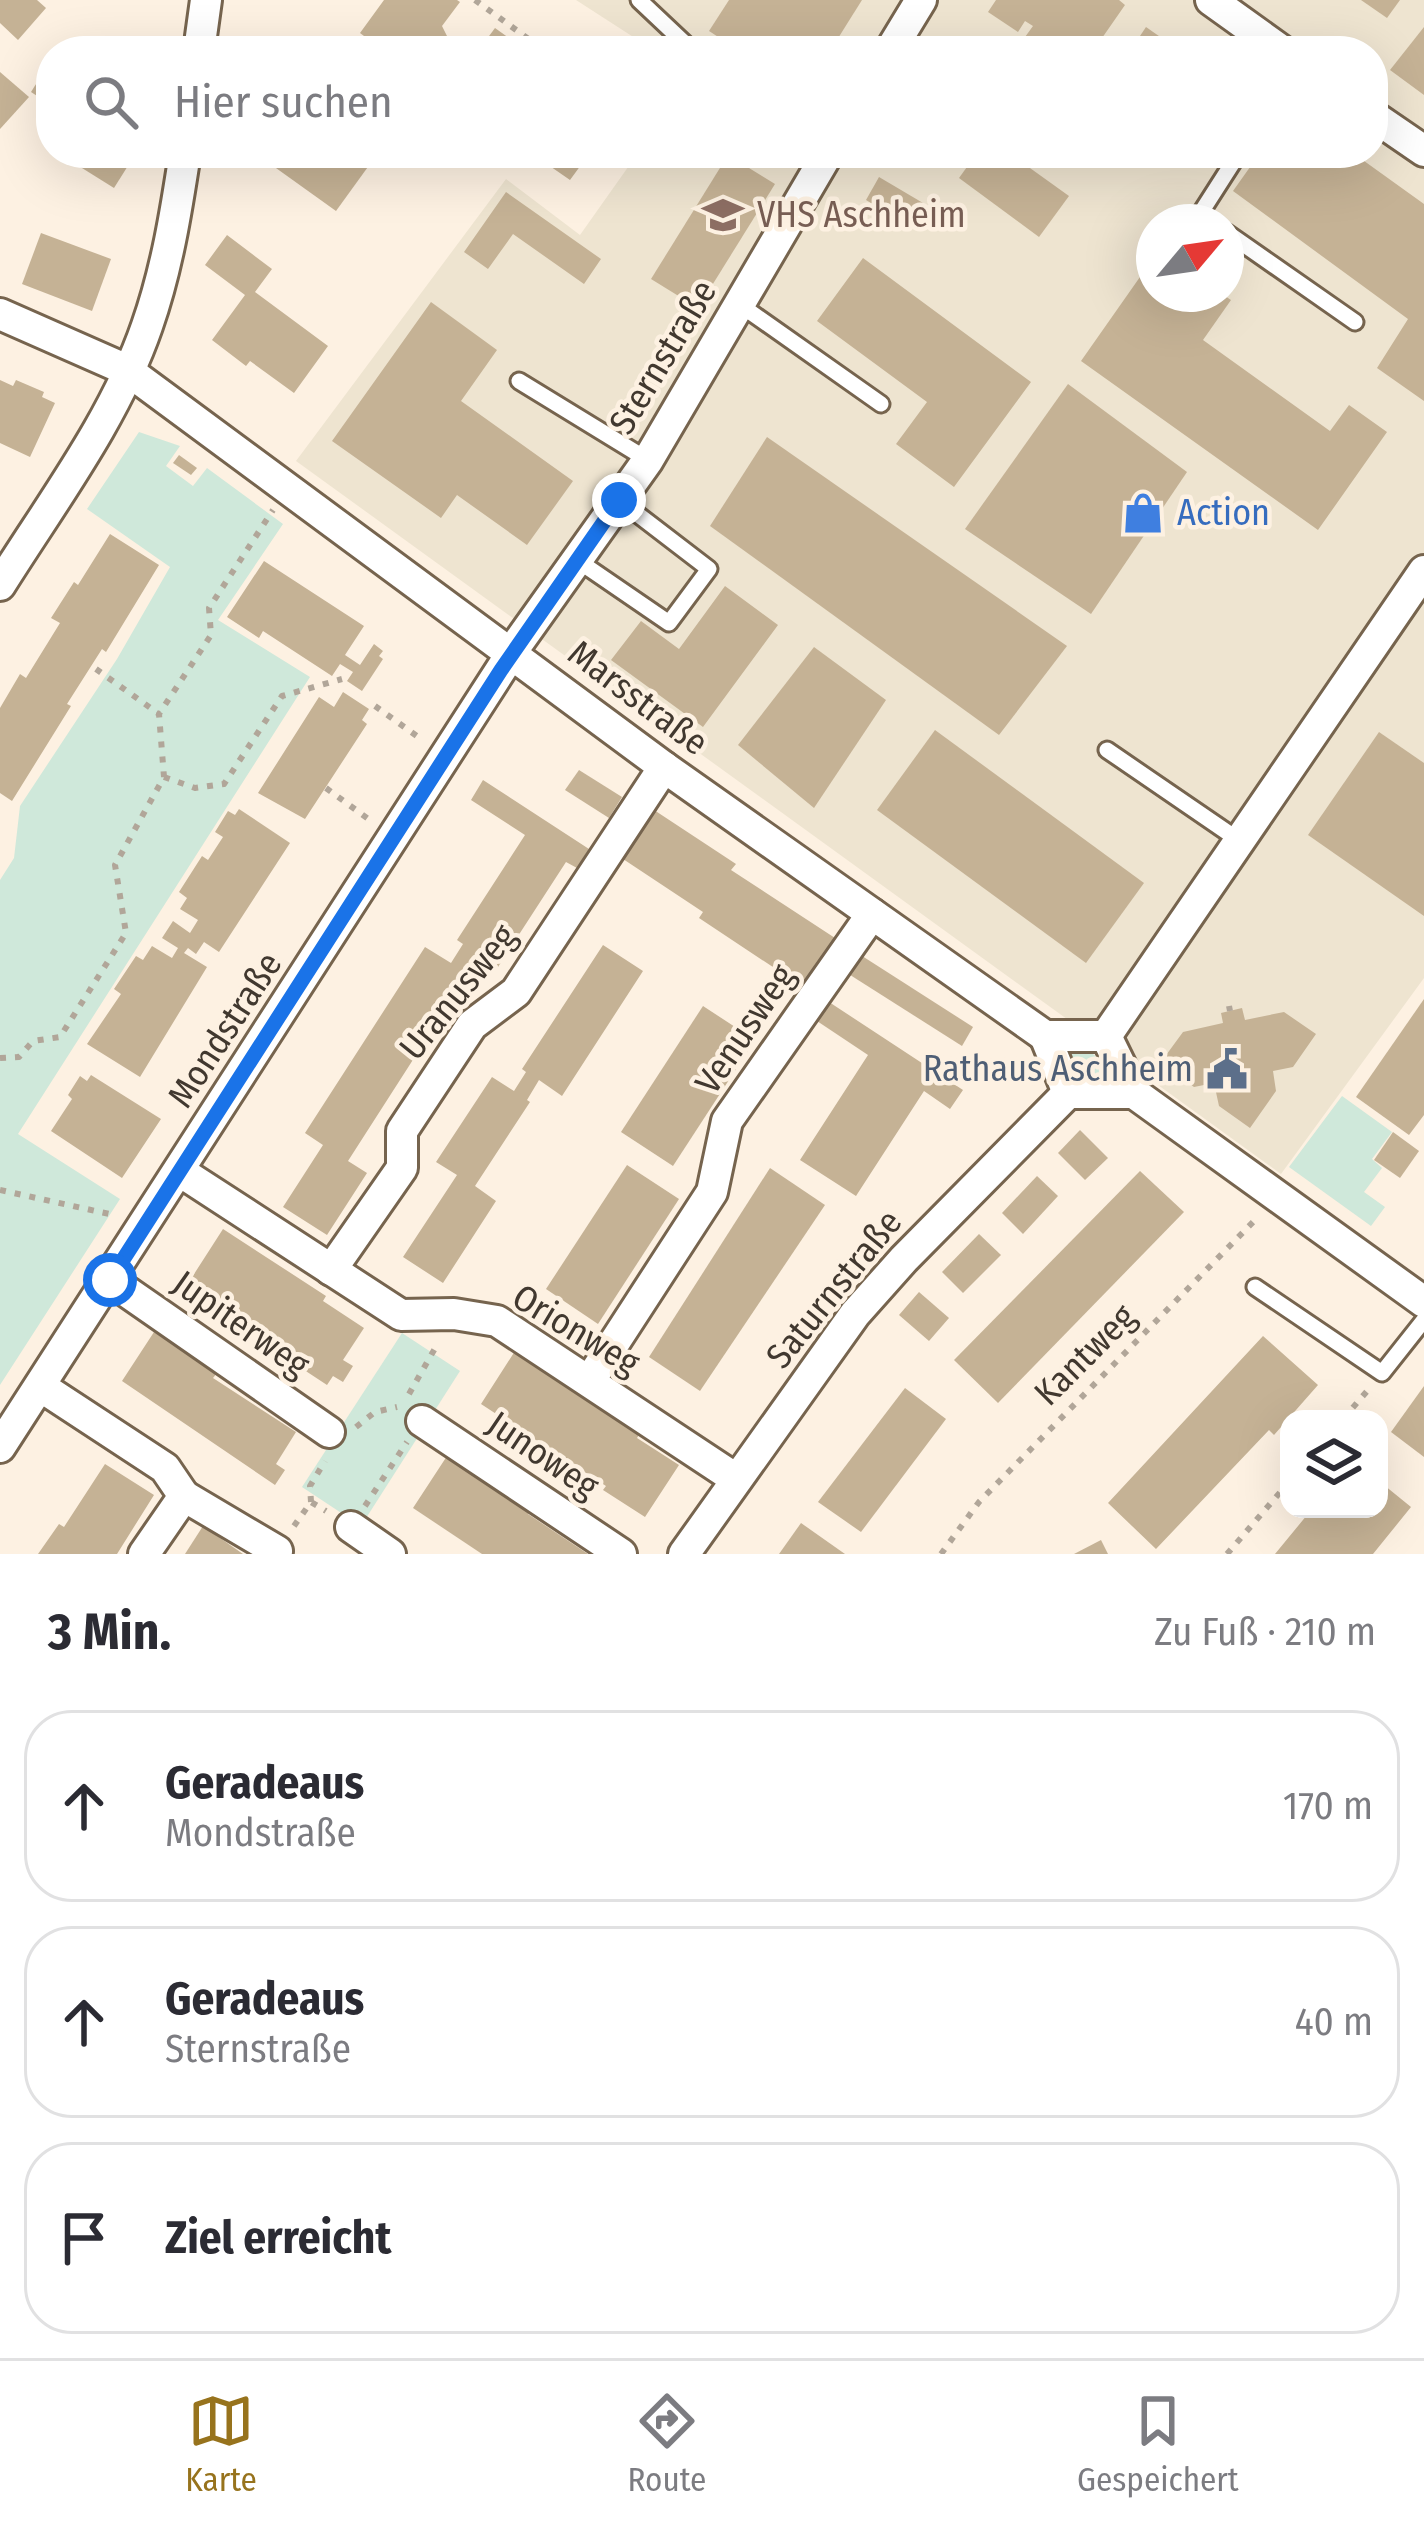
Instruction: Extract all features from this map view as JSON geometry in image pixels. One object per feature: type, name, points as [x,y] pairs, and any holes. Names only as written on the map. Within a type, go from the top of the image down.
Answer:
[{"type":"street","points":[[201,36],[206,0]]},
{"type":"street","points":[[899,36],[921,0]]},
{"type":"street","points":[[1211,0],[1261,36]]},
{"type":"street","points":[[1388,126],[1424,151]]},
{"type":"street","points":[[0,585],[110,409],[146,331],[168,260],[182,168]]},
{"type":"street","name":"Sternstraße","points":[[512,652],[648,460],[819,168]]},
{"type":"street","name":"Marsstraße","points":[[0,314],[127,370],[664,767],[1045,1036]]},
{"type":"street","points":[[1106,1036],[1424,571]]},
{"type":"street","name":"Mondstraße","points":[[0,1447],[512,652]]},
{"type":"street","name":"Uranusweg","points":[[331,1270],[403,1168],[403,1131],[460,1043],[472,1025],[516,992],[664,767]]},
{"type":"street","name":"Venusweg","points":[[590,1380],[712,1192],[727,1121],[872,914]]},
{"type":"street","points":[[1106,1036],[1045,1036],[1068,1093],[1134,1093]]},
{"type":"street","points":[[1106,1036],[1134,1093],[1424,1302]]},
{"type":"street","name":"Saturnstraße","points":[[684,1554],[855,1314],[1068,1093]]},
{"type":"street","name":"Orionweg","points":[[181,1172],[401,1315],[454,1314],[497,1321],[736,1479]]},
{"type":"street","name":"Jupiterweg","points":[[110,1280],[335,1432]]},
{"type":"street","points":[[40,1386],[165,1468],[184,1496],[277,1551]]},
{"type":"street","name":"Junoweg","points":[[412,1413],[621,1554]]},
{"type":"street","points":[[144,1554],[184,1496]]},
{"type":"street","points":[[351,1527],[390,1554]]},
{"type":"lane","points":[[639,0],[677,36]]},
{"type":"lane","points":[[1206,204],[1229,168]]},
{"type":"lane","points":[[1244,245],[1354,322]]},
{"type":"lane","points":[[739,304],[881,404]]},
{"type":"lane","points":[[519,380],[648,460]]},
{"type":"lane","points":[[577,560],[669,623],[709,569],[619,500]]},
{"type":"lane","points":[[1107,750],[1240,841]]},
{"type":"lane","points":[[1255,1287],[1382,1373],[1424,1320]]},
{"type":"path","points":[[476,0],[525,36]]},
{"type":"path","points":[[0,1058],[19,1058],[33,1041],[60,1037],[127,932],[116,865],[164,777],[159,714],[211,634],[209,608],[287,488]]},
{"type":"path","points":[[96,669],[159,714]]},
{"type":"path","points":[[164,777],[195,788],[224,784],[282,696],[342,679]]},
{"type":"path","points":[[375,706],[446,756]]},
{"type":"path","points":[[326,788],[394,838]]},
{"type":"path","points":[[0,1190],[147,1222]]},
{"type":"path","name":"Kantweg","points":[[941,1554],[979,1502],[1258,1218],[1271,1196]]},
{"type":"path","points":[[277,1551],[311,1502],[351,1527],[412,1413],[454,1314]]},
{"type":"path","points":[[1351,1410],[1382,1373]]},
{"type":"path","points":[[335,1432],[364,1424],[376,1412],[412,1413]]},
{"type":"path","points":[[1228,1554],[1280,1493]]},
{"type":"shaded area","points":[[576,0],[1424,0],[1424,978],[1281,1174],[296,461],[506,179],[580,235],[627,168],[1388,168],[1388,36],[632,36]]},
{"type":"green space","points":[[139,432],[180,446],[166,466],[193,486],[207,468],[283,524],[218,620],[310,677],[18,1134],[120,1199],[0,1385],[0,880],[14,858],[20,806],[117,659],[170,567],[87,509]]},
{"type":"green space","points":[[1088,1050],[1104,1063],[1107,1082],[1090,1083],[1072,1069],[1071,1051]]},
{"type":"green space","points":[[1342,1096],[1392,1132],[1372,1159],[1382,1168],[1364,1192],[1385,1207],[1371,1226],[1289,1167]]},
{"type":"green space","points":[[402,1333],[460,1371],[361,1526],[302,1487]]},
{"type":"building","points":[[0,0],[37,0],[46,8],[18,40],[0,23]]},
{"type":"building","points":[[384,0],[460,2],[442,26],[447,36],[360,33]]},
{"type":"building","points":[[729,0],[862,0],[839,36],[717,36],[709,31]]},
{"type":"building","points":[[996,0],[1119,0],[1125,5],[1103,36],[1026,36],[1033,26],[1025,21],[1018,32],[988,12]]},
{"type":"building","points":[[1361,0],[1400,0],[1387,18]]},
{"type":"building","points":[[1424,27],[1424,95],[1390,70]]},
{"type":"building","points":[[0,72],[29,97],[0,129]]},
{"type":"building","points":[[82,168],[127,168],[114,188]]},
{"type":"building","points":[[276,168],[367,168],[336,211]]},
{"type":"building","points":[[553,168],[579,168],[570,180]]},
{"type":"building","name":"VHS Aschheim","points":[[720,168],[749,168],[775,184],[698,308],[651,279]]},
{"type":"building","points":[[966,168],[1030,168],[1069,196],[1039,237],[959,178]]},
{"type":"building","points":[[1249,168],[1374,168],[1424,204],[1424,401],[1377,368],[1408,319],[1233,191]]},
{"type":"building","points":[[879,177],[923,203],[909,226],[866,200]]},
{"type":"building","points":[[506,192],[601,259],[584,284],[513,234],[488,269],[464,252]]},
{"type":"building","points":[[41,233],[111,259],[92,311],[22,284]]},
{"type":"building","points":[[227,235],[272,269],[255,292],[328,346],[294,393],[212,340],[245,295],[205,265]]},
{"type":"building","points":[[863,258],[1031,382],[954,487],[896,444],[927,402],[817,321]]},
{"type":"building","points":[[1136,283],[1136,312],[1223,312],[1203,340],[1330,431],[1349,405],[1387,432],[1318,530],[1081,361]]},
{"type":"building","points":[[431,302],[497,350],[461,401],[573,481],[527,545],[457,495],[441,518],[332,441]]},
{"type":"building","points":[[0,380],[13,386],[16,380],[44,392],[42,397],[55,403],[30,457],[0,443]]},
{"type":"building","points":[[1068,384],[1187,472],[1091,614],[965,529]]},
{"type":"building","points":[[767,437],[1067,646],[999,735],[710,526]]},
{"type":"building","points":[[179,455],[197,468],[191,475],[173,463]]},
{"type":"building","points":[[110,534],[159,565],[106,652],[102,649],[67,704],[71,706],[12,801],[0,793],[0,708],[20,674],[26,678],[60,623],[51,618]]},
{"type":"building","points":[[264,561],[364,626],[345,655],[360,665],[374,644],[383,651],[379,656],[383,659],[362,691],[347,681],[353,672],[340,664],[332,676],[263,631],[259,638],[227,617]]},
{"type":"building","points":[[725,586],[778,625],[703,727],[611,660],[641,621],[679,649]]},
{"type":"building","points":[[814,647],[886,700],[814,808],[738,745]]},
{"type":"building","points":[[343,692],[369,709],[362,720],[367,724],[305,819],[258,793],[319,697],[334,707]]},
{"type":"building","points":[[935,730],[1144,883],[1086,963],[877,810]]},
{"type":"building","points":[[1379,732],[1424,763],[1424,916],[1308,835]]},
{"type":"building","points":[[579,770],[622,797],[609,818],[565,790]]},
{"type":"building","points":[[483,780],[589,849],[577,868],[566,862],[498,967],[477,953],[348,1161],[367,1173],[327,1235],[283,1207],[323,1145],[305,1133],[425,947],[451,963],[463,944],[457,940],[525,835],[471,800]]},
{"type":"building","points":[[651,808],[736,864],[731,870],[835,938],[803,987],[699,918],[703,912],[620,857]]},
{"type":"building","points":[[239,809],[290,843],[219,952],[204,942],[196,954],[188,948],[184,953],[207,967],[140,1077],[87,1044],[121,994],[114,989],[136,956],[143,960],[152,946],[172,958],[178,948],[162,938],[173,921],[190,933],[198,920],[180,909],[187,898],[179,892],[202,856],[208,860],[223,837],[215,832],[228,811],[235,815]]},
{"type":"building","points":[[603,945],[643,971],[562,1096],[539,1080],[530,1102],[475,1186],[496,1201],[443,1283],[403,1257],[457,1175],[436,1162],[492,1077],[514,1091],[526,1072],[522,1069]]},
{"type":"building","points":[[859,954],[973,1027],[962,1046],[847,973]]},
{"type":"building","points":[[1424,999],[1424,1115],[1409,1135],[1356,1097]]},
{"type":"building","points":[[829,1002],[963,1090],[950,1109],[924,1091],[856,1196],[800,1160],[868,1055],[817,1021]]},
{"type":"building","points":[[703,1006],[755,1040],[673,1166],[621,1132]]},
{"type":"building","name":"Rathaus Aschheim","points":[[1242,1008],[1245,1020],[1284,1012],[1316,1034],[1293,1067],[1273,1071],[1276,1091],[1250,1128],[1219,1106],[1214,1083],[1194,1087],[1161,1062],[1183,1032],[1223,1023],[1221,1013]]},
{"type":"building","points":[[91,1075],[161,1119],[122,1178],[51,1131],[72,1099],[68,1095],[80,1076],[87,1081]]},
{"type":"building","points":[[1080,1130],[1108,1158],[1085,1180],[1058,1153]]},
{"type":"building","points":[[1393,1132],[1419,1151],[1400,1178],[1374,1160]]},
{"type":"building","points":[[627,1165],[679,1199],[598,1324],[546,1289]]},
{"type":"building","points":[[770,1168],[825,1205],[700,1391],[649,1357]]},
{"type":"building","points":[[1140,1171],[1184,1212],[998,1403],[954,1360]]},
{"type":"building","points":[[1037,1176],[1058,1196],[1023,1234],[1002,1213]]},
{"type":"building","points":[[223,1229],[326,1296],[323,1301],[364,1328],[343,1360],[353,1366],[343,1382],[333,1376],[327,1385],[286,1358],[290,1352],[187,1285]]},
{"type":"building","points":[[979,1234],[1001,1255],[963,1293],[942,1272]]},
{"type":"building","points":[[919,1292],[949,1318],[929,1341],[899,1315]]},
{"type":"building","points":[[154,1332],[217,1373],[213,1378],[296,1432],[276,1464],[285,1470],[275,1485],[122,1381]]},
{"type":"building","points":[[1263,1336],[1318,1385],[1296,1410],[1280,1410],[1280,1428],[1274,1435],[1269,1430],[1156,1549],[1108,1503]]},
{"type":"building","points":[[515,1351],[640,1433],[637,1438],[679,1465],[645,1517],[481,1404]]},
{"type":"building","points":[[1424,1386],[1424,1457],[1391,1432]]},
{"type":"building","points":[[905,1388],[946,1419],[861,1532],[818,1502]]},
{"type":"building","points":[[447,1456],[588,1554],[482,1554],[413,1508]]},
{"type":"building","points":[[105,1464],[154,1495],[117,1554],[38,1554],[59,1524],[64,1527]]},
{"type":"building","points":[[1388,1488],[1411,1507],[1373,1554],[1275,1554],[1305,1518],[1388,1518]]},
{"type":"building","points":[[801,1523],[845,1554],[779,1554]]},
{"type":"building","points":[[203,1526],[243,1554],[185,1554]]},
{"type":"building","points":[[1101,1540],[1108,1554],[1074,1554]]},
{"type":"place","name":"VHS Aschheim","points":[[723,215]]},
{"type":"place","name":"Action","points":[[1143,513]]},
{"type":"place","name":"Rathaus Aschheim","points":[[1227,1069]]},
{"type":"route","points":[[110,1280],[520,640],[619,500]]}]
